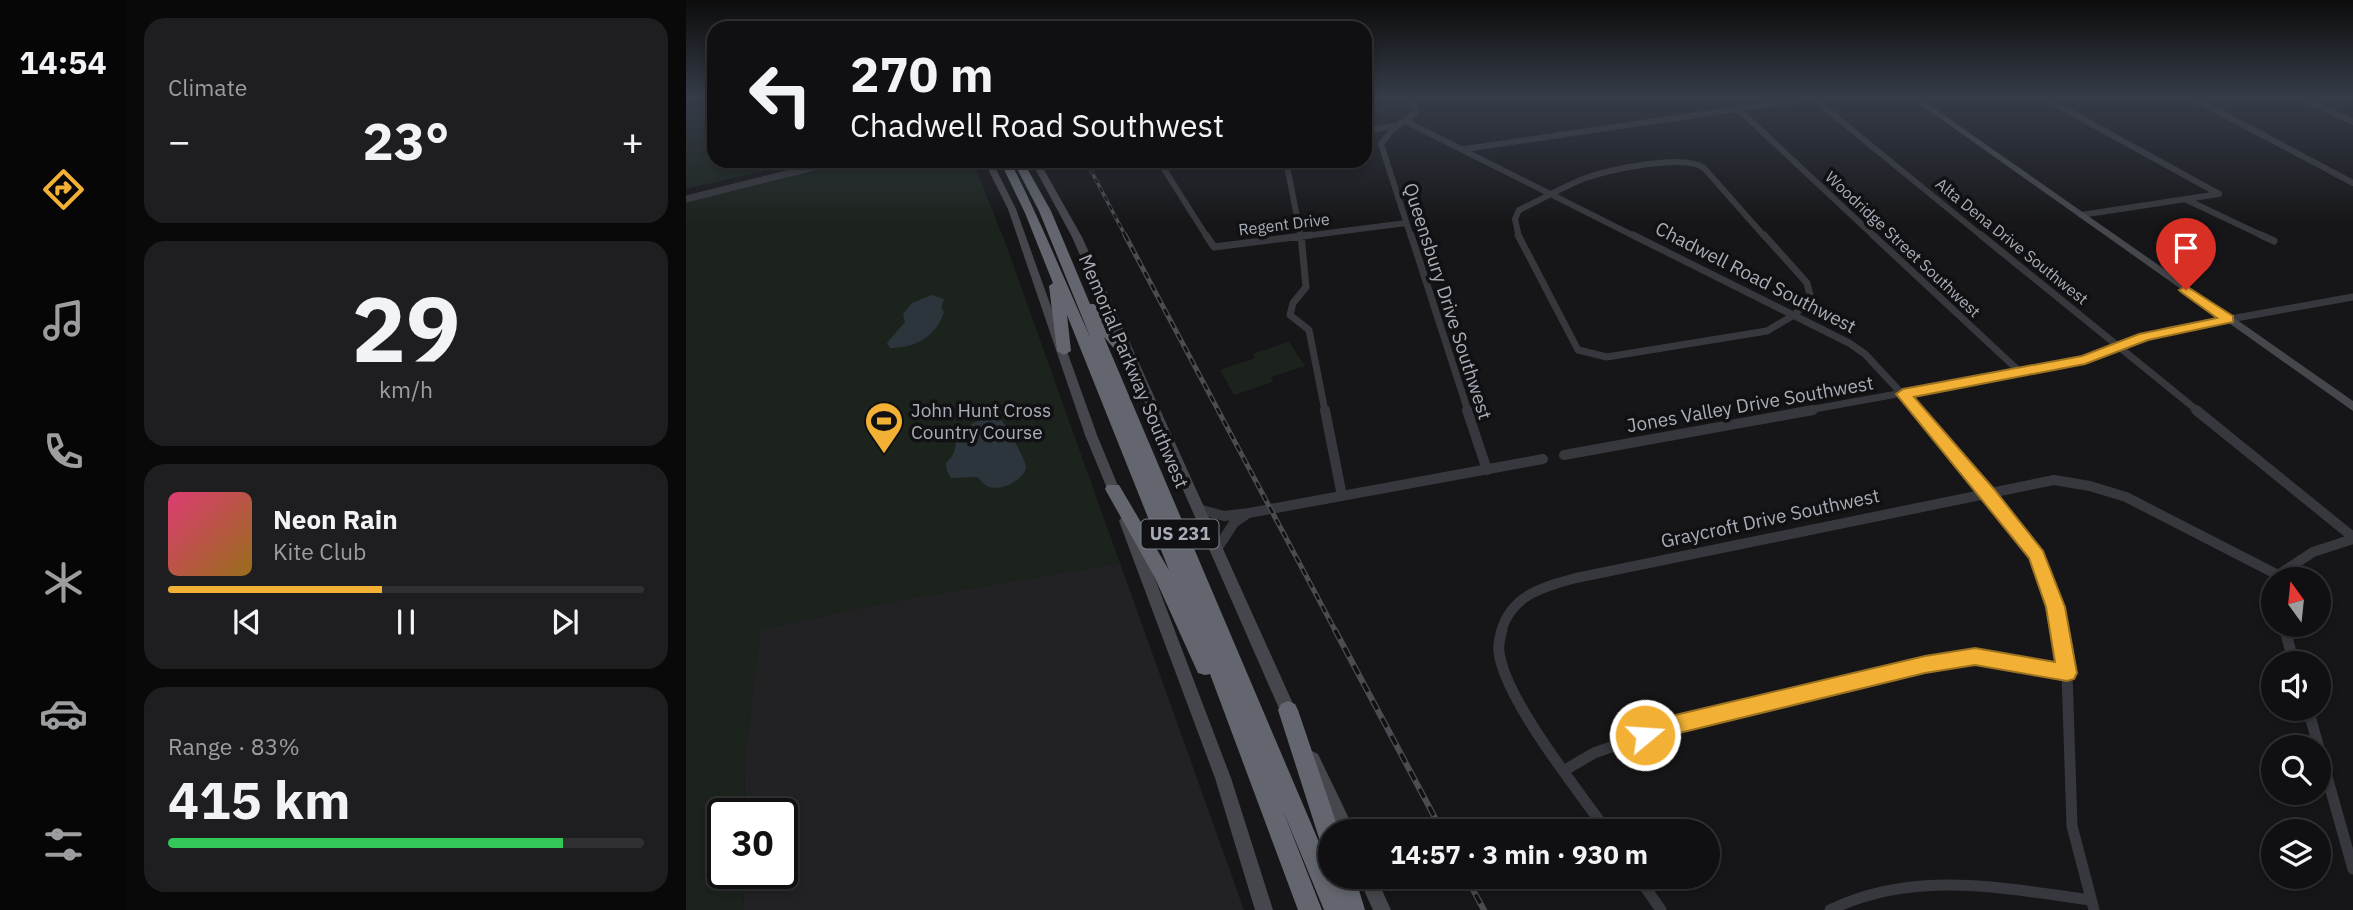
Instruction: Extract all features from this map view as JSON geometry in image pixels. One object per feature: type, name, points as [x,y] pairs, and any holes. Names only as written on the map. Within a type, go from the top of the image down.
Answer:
[{"type":"highway","name":"Memorial Parkway Southwest","points":[[1008,168],[1081,329],[1236,714],[1310,910]]},
{"type":"highway","name":"Memorial Parkway Southwest","points":[[1022,168],[1038,194],[1336,910]]},
{"type":"highway","points":[[1050,263],[1062,323],[1064,351]]},
{"type":"highway","points":[[1070,272],[1113,340],[1129,358]]},
{"type":"highway","points":[[1113,489],[1140,529],[1175,596],[1214,688],[1236,714]]},
{"type":"highway","points":[[1287,710],[1324,819]]},
{"type":"highway","points":[[1347,889],[1353,910]]},
{"type":"main road","points":[[1973,139],[2353,407]]},
{"type":"main road","points":[[992,168],[1012,209],[1064,351],[1091,435],[1223,778],[1264,910]]},
{"type":"main road","points":[[1039,168],[1056,194],[1077,237],[1287,710],[1340,819]]},
{"type":"main road","points":[[1372,889],[1382,910]]},
{"type":"street","points":[[1377,139],[1381,142]]},
{"type":"street","name":"Chadwell Road Southwest","points":[[1440,139],[1794,315],[1865,354],[1988,493],[2037,555],[2055,607],[2067,673],[2072,826],[2092,905]]},
{"type":"street","name":"Alta Dena Drive Southwest","points":[[1463,150],[1530,139]]},
{"type":"street","name":"Woodridge Street Southwest","points":[[1771,139],[2020,372]]},
{"type":"street","name":"Alta Dena Drive Southwest","points":[[1866,139],[2119,348]]},
{"type":"street","points":[[2081,215],[2219,194],[2120,139]]},
{"type":"street","points":[[2271,139],[2353,183]]},
{"type":"street","name":"Queensbury Drive Southwest","points":[[1381,142],[1487,470]]},
{"type":"street","points":[[1683,161],[1697,163],[1807,283],[1811,299],[1794,315],[1767,331],[1679,346],[1607,357],[1578,350],[1517,233],[1515,219],[1519,210],[1602,173],[1683,161]]},
{"type":"street","points":[[686,191],[783,168]]},
{"type":"street","points":[[686,199],[810,168]]},
{"type":"street","name":"Regent Drive","points":[[1164,168],[1214,247],[1406,223]]},
{"type":"street","points":[[1287,168],[1301,236],[1306,287],[1289,310],[1290,315],[1309,330],[1342,496]]},
{"type":"street","points":[[2187,200],[2274,241]]},
{"type":"street","name":"Jones Valley Drive Southwest","points":[[1564,455],[2085,360],[2169,330],[2353,297]]},
{"type":"street","points":[[2119,348],[2353,538]]},
{"type":"street","points":[[1198,509],[1224,516],[1249,513],[1543,459]]},
{"type":"street","name":"Graycroft Drive Southwest","points":[[1599,819],[1507,678],[1499,652],[1503,627],[1513,607],[1541,589],[1576,578],[2054,480],[2090,486],[2126,497],[2261,568]]},
{"type":"street","points":[[1217,549],[1234,523],[1249,513]]},
{"type":"street","points":[[2288,567],[2297,558],[2353,538]]},
{"type":"street","points":[[1565,770],[1594,753],[1671,726],[1925,664],[1975,656],[2067,673]]},
{"type":"street","points":[[2311,721],[2353,869]]},
{"type":"street","points":[[1830,910],[1842,902],[1900,885],[1972,886],[2092,905]]},
{"type":"street","points":[[1646,889],[1661,910]]},
{"type":"shaded area","points":[[686,139],[707,139],[707,168],[777,168],[686,189]]},
{"type":"shaded area","name":"John Hunt Cross Country Course","points":[[820,168],[974,168],[1005,242],[1120,563],[906,599],[760,629],[744,765],[745,798],[707,798],[707,889],[744,889],[743,910],[686,910],[686,201]]},
{"type":"shaded area","points":[[932,295],[944,299],[941,308],[944,312],[936,328],[916,343],[890,348],[887,343],[905,322],[903,314],[912,303]]},
{"type":"shaded area","points":[[1289,342],[1305,366],[1271,377],[1273,382],[1234,395],[1220,370],[1255,358],[1253,354]]},
{"type":"shaded area","points":[[992,416],[1002,421],[1020,452],[1026,468],[1021,477],[1011,484],[995,488],[987,486],[977,477],[951,478],[946,463],[953,454],[961,433],[970,425]]},
{"type":"shaded area","points":[[1120,563],[1244,910],[743,910],[744,889],[798,889],[798,798],[745,798],[744,765],[760,629],[906,599]]},
{"type":"railway","points":[[1090,168],[1126,237]]},
{"type":"railway","points":[[1125,235],[1336,632]]},
{"type":"railway","points":[[1335,630],[1436,819]]},
{"type":"railway","points":[[1473,889],[1484,910]]},
{"type":"place","name":"John Hunt Cross Country Course","points":[[884,455]]},
{"type":"route","points":[[1645,735],[1671,726],[1925,664],[1975,656],[2067,673],[2055,607],[2037,555],[1903,394],[2085,360],[2144,337],[2228,319],[2186,290]]}]
